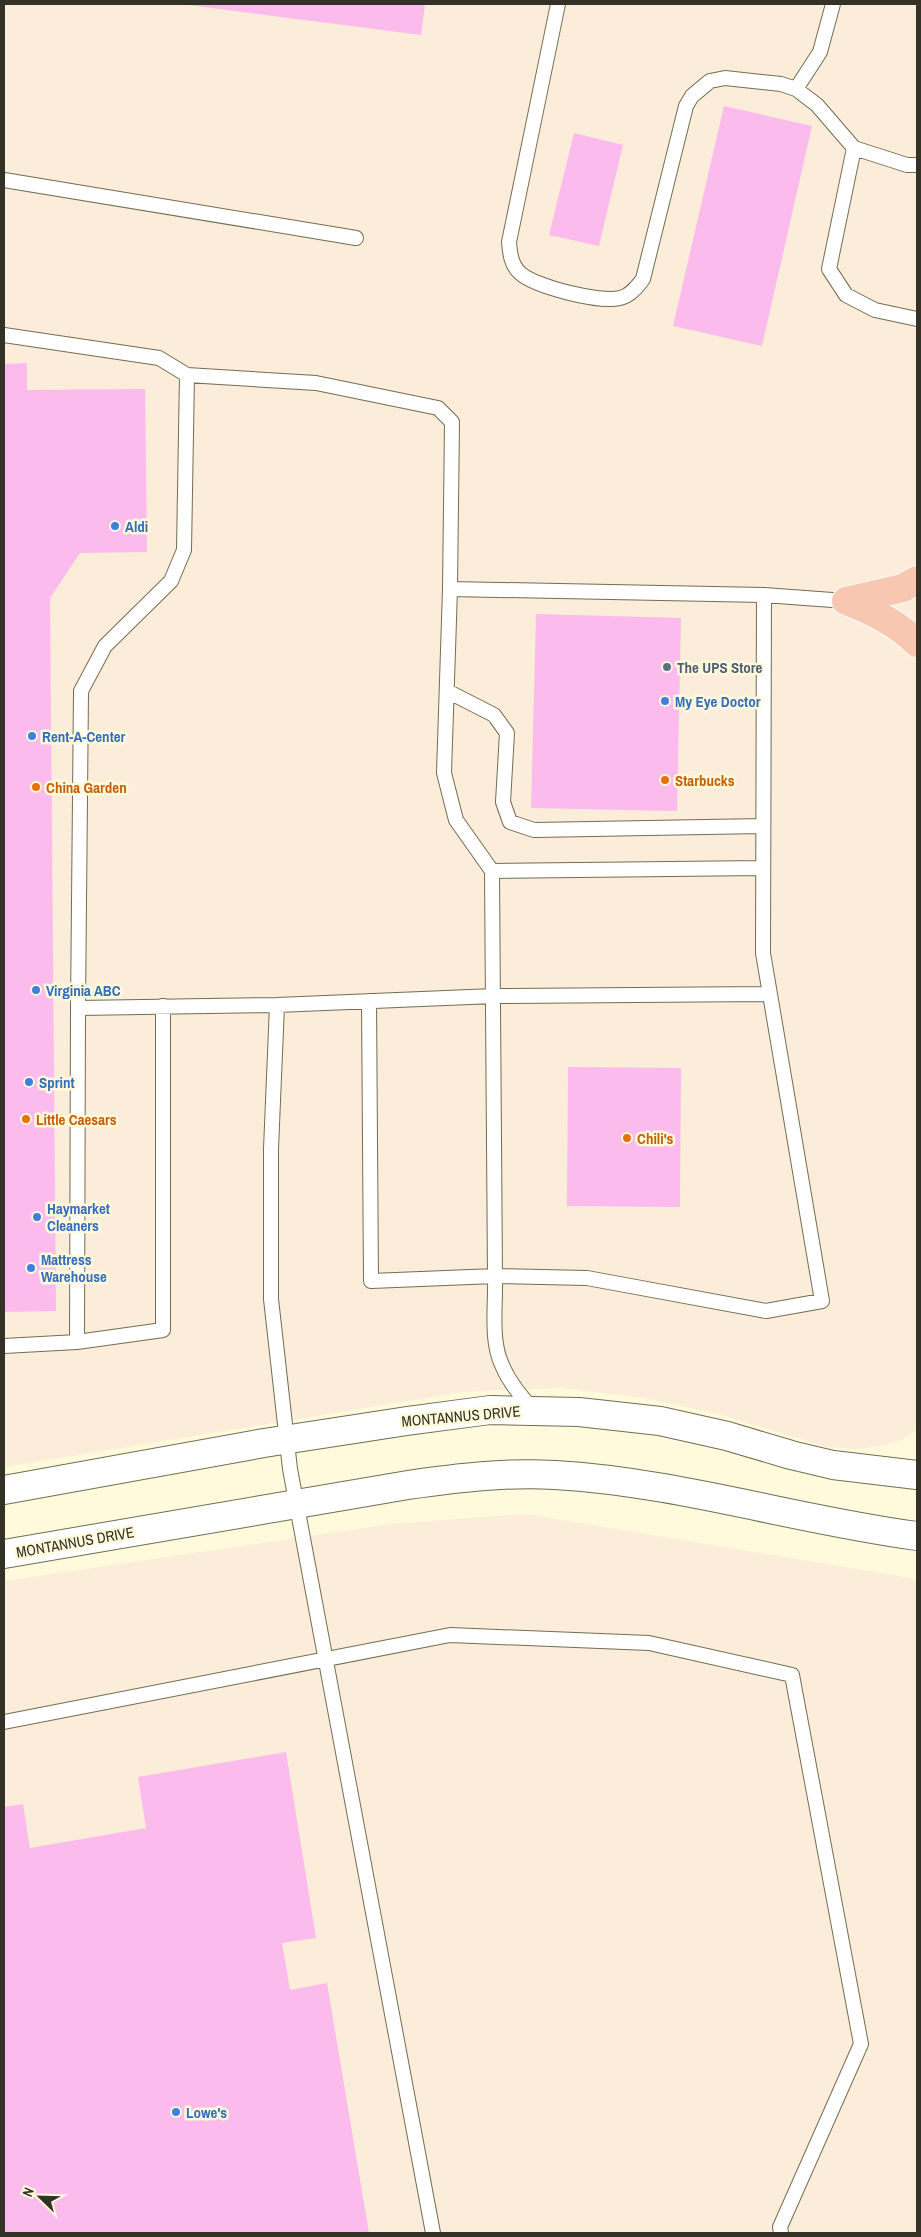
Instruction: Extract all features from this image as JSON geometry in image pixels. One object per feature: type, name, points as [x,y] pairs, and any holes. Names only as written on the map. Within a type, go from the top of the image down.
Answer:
[{"type":"main road","points":[[846,601],[903,588],[917,580]]},
{"type":"main road","points":[[846,601],[874,612],[899,627],[917,643]]},
{"type":"street","name":"MONTANNUS DRIVE","points":[[4,1490],[286,1440],[490,1410],[605,1414],[660,1421],[727,1436],[833,1465],[917,1475]]},
{"type":"street","name":"MONTANNUS DRIVE","points":[[4,1554],[450,1479],[488,1476],[553,1475],[682,1491],[855,1526],[917,1536]]},
{"type":"lane","points":[[558,4],[509,242],[510,257],[519,272],[534,283],[604,300],[622,298],[634,290],[643,279],[686,106],[692,96],[710,81],[725,78],[781,84],[796,89],[817,105],[854,148],[907,165],[917,165]]},
{"type":"lane","points":[[796,89],[820,52],[833,4]]},
{"type":"lane","points":[[854,148],[829,269],[846,295],[875,310],[917,319]]},
{"type":"lane","points":[[4,180],[356,238]]},
{"type":"lane","points":[[4,334],[160,358],[187,375],[316,383],[438,408],[452,422],[450,589],[444,773],[456,820],[492,871],[496,1342],[501,1364],[511,1383],[533,1410]]},
{"type":"lane","points":[[77,1342],[81,691],[105,646],[171,581],[184,550],[187,375]]},
{"type":"lane","points":[[450,589],[764,594],[846,601]]},
{"type":"lane","points":[[369,1001],[371,1281],[495,1276],[587,1278],[766,1311],[822,1301],[763,953],[764,594]]},
{"type":"lane","points":[[447,691],[494,715],[507,733],[503,802],[510,822],[534,830],[763,826]]},
{"type":"lane","points":[[492,871],[763,868]]},
{"type":"lane","points":[[78,1008],[277,1005],[494,996],[770,994]]},
{"type":"lane","points":[[277,1005],[271,1149],[272,1299],[286,1440],[296,1504],[433,2233]]},
{"type":"lane","points":[[4,1346],[77,1342],[163,1330],[163,1006]]},
{"type":"lane","points":[[4,1722],[450,1635],[649,1643],[792,1675],[861,2044],[780,2227],[781,2233]]},
{"type":"shaded area","points":[[4,4],[917,4],[917,1430],[899,1441],[876,1447],[854,1449],[827,1447],[718,1414],[645,1398],[561,1388],[463,1392],[4,1467]]},
{"type":"shaded area","points":[[525,1514],[917,1579],[917,2233],[4,2233],[4,1581],[391,1524]]},
{"type":"building","points":[[180,4],[425,4],[421,35]]},
{"type":"building","points":[[724,106],[812,126],[762,346],[673,326]]},
{"type":"building","points":[[574,133],[623,145],[599,246],[549,235]]},
{"type":"building","points":[[27,363],[27,390],[145,389],[147,552],[80,553],[50,598],[56,1311],[4,1312],[4,364]]},
{"type":"building","points":[[536,614],[681,618],[677,811],[531,808]]},
{"type":"building","points":[[568,1067],[681,1068],[680,1207],[567,1206]]},
{"type":"building","name":"Lowe's","points":[[286,1752],[316,1938],[282,1943],[290,1990],[327,1983],[369,2233],[4,2233],[4,1807],[23,1804],[30,1848],[146,1828],[138,1777]]},
{"type":"place","name":"Aldi","points":[[115,526]]},
{"type":"place","name":"The UPS Store","points":[[667,667]]},
{"type":"place","name":"My Eye Doctor","points":[[665,701]]},
{"type":"place","name":"Rent-A-Center","points":[[32,736]]},
{"type":"place","name":"Starbucks","points":[[665,780]]},
{"type":"place","name":"China Garden","points":[[36,787]]},
{"type":"place","name":"Virginia ABC","points":[[36,990]]},
{"type":"place","name":"Sprint","points":[[29,1082]]},
{"type":"place","name":"Little Caesars","points":[[26,1119]]},
{"type":"place","name":"Chili's","points":[[627,1138]]},
{"type":"place","name":"Haymarket Cleaners","points":[[37,1217]]},
{"type":"place","name":"Mattress Warehouse","points":[[31,1268]]},
{"type":"place","name":"Lowe's","points":[[176,2112]]}]
